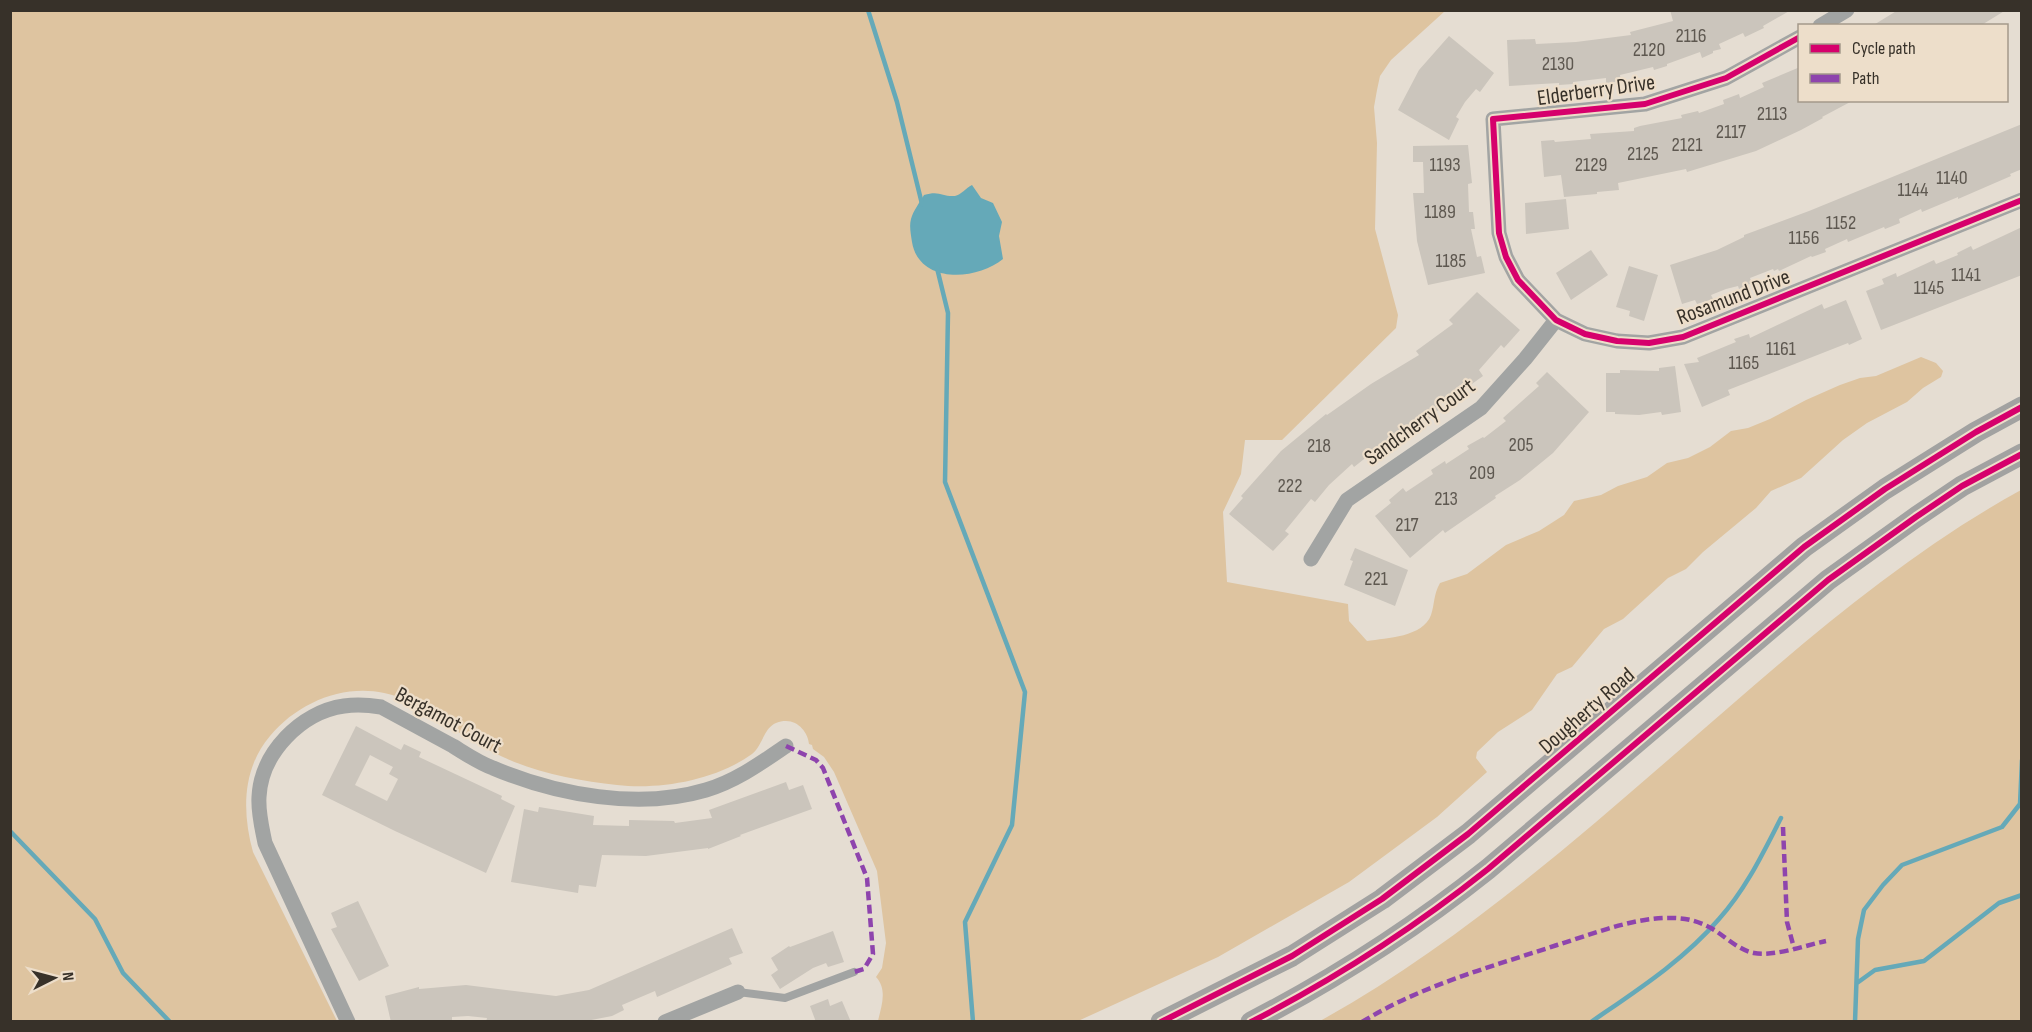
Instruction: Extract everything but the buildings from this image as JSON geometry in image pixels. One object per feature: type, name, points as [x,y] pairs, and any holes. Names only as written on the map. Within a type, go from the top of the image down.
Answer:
[{"type":"main road","name":"Dougherty Road","points":[[1161,1022],[1292,956],[1382,899],[1468,834],[1804,547],[1885,489],[1976,432],[2022,407]]},
{"type":"main road","points":[[1251,1022],[1341,973],[1443,905],[1514,848],[1828,580],[1962,486],[2022,454]]},
{"type":"street","points":[[1823,24],[1847,10]]},
{"type":"street","name":"Elderberry Drive","points":[[1493,119],[1645,104],[1726,78],[1798,38]]},
{"type":"street","name":"Rosamund Drive","points":[[1493,119],[1499,233],[1506,256],[1518,280],[1556,320],[1585,334],[1617,341],[1649,343],[1683,337],[2022,200]]},
{"type":"street","name":"Sandcherry Court","points":[[1311,559],[1347,500],[1481,408],[1556,320]]},
{"type":"street","name":"Bergamot Court","points":[[348,1022],[265,843],[260,819],[259,797],[269,761],[294,729],[306,721],[343,706],[381,707],[491,768],[529,781],[600,797],[633,800],[675,797],[707,790],[753,768],[786,746]]},
{"type":"street","points":[[665,1022],[738,993]]},
{"type":"lane","points":[[738,993],[784,998],[854,972]]},
{"type":"shaded area","points":[[10,11],[1445,11],[1391,60],[1380,76],[1374,107],[1377,143],[1375,229],[1398,315],[1396,328],[1282,440],[1245,440],[1241,474],[1223,512],[1227,582],[1348,604],[1349,621],[1367,641],[1404,635],[1420,628],[1431,615],[1440,583],[1467,574],[1506,545],[1539,531],[1564,515],[1574,501],[1601,495],[1618,486],[1647,477],[1667,463],[1688,458],[1710,447],[1731,431],[1748,428],[1770,419],[1840,385],[1860,378],[1876,376],[1921,357],[1936,363],[1943,371],[1941,377],[1923,388],[1907,402],[1867,423],[1843,440],[1801,478],[1771,491],[1756,508],[1686,569],[1668,578],[1623,619],[1604,629],[1572,667],[1557,674],[1532,710],[1498,732],[1477,752],[1476,758],[1487,772],[1437,817],[1349,882],[1218,957],[1078,1021],[878,1021],[883,993],[876,977],[882,968],[886,943],[877,871],[834,772],[824,757],[809,744],[802,728],[795,723],[786,721],[773,725],[752,754],[722,771],[705,777],[652,786],[617,785],[559,776],[516,763],[477,744],[409,702],[387,694],[368,691],[350,692],[314,702],[283,723],[270,736],[254,762],[247,791],[247,822],[253,852],[337,1021],[11,1021]]},
{"type":"shaded area","points":[[2021,490],[2021,1021],[1320,1021],[1376,988],[1481,915],[1582,834],[1833,619],[1943,538]]},
{"type":"water","points":[[972,185],[981,198],[993,203],[1002,222],[999,236],[1003,259],[978,272],[950,274],[937,272],[925,265],[917,256],[912,242],[910,225],[912,216],[924,195],[937,193],[955,196]]},
{"type":"waterway","points":[[868,10],[897,102],[922,204]]},
{"type":"waterway","points":[[937,268],[948,313],[945,482],[1025,692],[1012,825],[965,922],[973,1022]]},
{"type":"waterway","points":[[1855,1022],[1858,939],[1864,910],[1902,865],[2002,827],[2020,804],[2022,760]]},
{"type":"waterway","points":[[1591,1022],[1658,975],[1705,934],[1746,883],[1781,818]]},
{"type":"waterway","points":[[10,831],[95,919],[123,973],[170,1022]]},
{"type":"waterway","points":[[1857,983],[1875,970],[1924,961],[1999,903],[2022,895]]},
{"type":"marked path","points":[[786,746],[816,760],[823,768],[867,878],[873,954],[864,969],[854,972]]},
{"type":"marked path","points":[[1783,827],[1787,922],[1794,948]]},
{"type":"marked path","points":[[1362,1022],[1408,997],[1457,978],[1599,931],[1643,920],[1687,919],[1711,928],[1742,949],[1762,954],[1826,941]]},
{"type":"cycle path","points":[[1798,38],[1726,78],[1645,104],[1493,119],[1499,233],[1506,257],[1518,280],[1556,320],[1585,334],[1617,341],[1649,343],[1683,337],[2022,200]]},
{"type":"cycle path","points":[[1161,1022],[1292,956],[1382,899],[1468,834],[1804,547],[1885,489],[1976,432],[2022,407]]},
{"type":"cycle path","points":[[1251,1022],[1373,952],[1432,912],[1488,869],[1828,580],[1962,486],[2022,454]]}]
